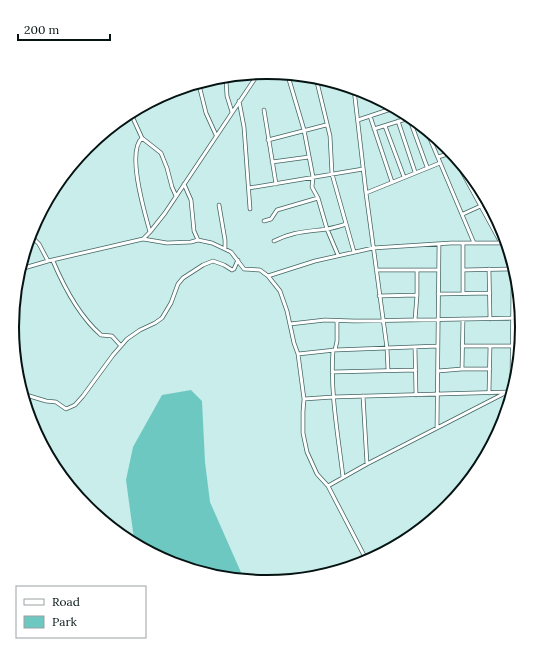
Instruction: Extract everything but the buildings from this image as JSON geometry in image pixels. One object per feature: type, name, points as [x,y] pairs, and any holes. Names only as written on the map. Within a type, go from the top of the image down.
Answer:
[{"type":"street","points":[[143,239],[150,232],[176,196],[254,80]]},
{"type":"street","points":[[289,80],[304,130],[313,176],[312,187],[318,198],[327,229],[338,256]]},
{"type":"street","points":[[226,83],[227,96],[232,112]]},
{"type":"street","points":[[318,84],[326,125],[330,136],[332,174],[354,252]]},
{"type":"street","points":[[200,88],[206,113],[216,135]]},
{"type":"street","points":[[355,95],[379,296],[387,348],[388,370]]},
{"type":"street","points":[[239,101],[244,127],[250,210]]},
{"type":"street","points":[[264,110],[276,184]]},
{"type":"street","points":[[358,120],[387,110]]},
{"type":"street","points":[[370,116],[392,182]]},
{"type":"street","points":[[133,118],[142,138],[161,153],[176,196]]},
{"type":"street","points":[[374,129],[403,120]]},
{"type":"street","points":[[398,121],[415,172]]},
{"type":"street","points":[[268,140],[326,125]]},
{"type":"street","points":[[386,126],[404,177]]},
{"type":"street","points":[[412,126],[427,167]]},
{"type":"street","points":[[142,138],[136,149],[137,184],[150,232]]},
{"type":"street","points":[[431,141],[474,243]]},
{"type":"street","points":[[438,157],[445,155]]},
{"type":"street","points":[[272,162],[309,156]]},
{"type":"street","points":[[366,193],[440,163]]},
{"type":"street","points":[[249,188],[363,168]]},
{"type":"street","points":[[466,179],[499,239]]},
{"type":"street","points":[[184,184],[191,200],[194,231],[198,240]]},
{"type":"street","points":[[264,221],[271,218],[275,212],[281,208],[318,198]]},
{"type":"street","points":[[219,205],[225,248]]},
{"type":"street","points":[[463,214],[481,206]]},
{"type":"street","points":[[274,241],[300,232],[327,229],[346,224]]},
{"type":"street","points":[[26,267],[143,239],[168,243],[191,242],[198,240],[225,248],[231,252],[244,269],[260,270],[268,276],[280,291],[288,311],[294,343],[298,354],[304,399],[303,433],[307,452],[317,474],[328,486],[364,555]]},
{"type":"street","points":[[35,240],[39,244],[69,294],[91,326],[101,335],[112,336],[121,346]]},
{"type":"street","points":[[268,276],[338,256],[373,248],[463,243],[500,243]]},
{"type":"street","points":[[463,243],[463,293]]},
{"type":"street","points":[[437,428],[439,245]]},
{"type":"street","points":[[28,396],[46,401],[56,402],[68,409],[75,405],[121,346],[135,333],[162,318],[171,303],[178,284],[183,278],[203,265],[213,262],[224,265],[232,270],[234,269],[238,260]]},
{"type":"street","points":[[489,269],[490,319]]},
{"type":"street","points":[[463,270],[508,269]]},
{"type":"street","points":[[376,270],[439,270]]},
{"type":"street","points":[[415,320],[417,270]]},
{"type":"street","points":[[438,294],[490,293]]},
{"type":"street","points":[[379,296],[417,295]]},
{"type":"street","points":[[513,295],[513,359]]},
{"type":"street","points":[[290,324],[325,320],[337,322],[513,318]]},
{"type":"street","points":[[462,369],[463,319]]},
{"type":"street","points":[[337,322],[338,341],[334,350],[332,372],[333,396],[343,477]]},
{"type":"street","points":[[298,354],[334,350],[438,346]]},
{"type":"street","points":[[462,346],[513,346]]},
{"type":"street","points":[[489,393],[490,346]]},
{"type":"street","points":[[415,347],[416,395]]},
{"type":"street","points":[[438,371],[490,369]]},
{"type":"street","points":[[332,372],[416,370]]},
{"type":"street","points":[[304,399],[333,396],[507,392]]},
{"type":"street","points":[[328,486],[366,464],[506,393]]},
{"type":"street","points":[[363,396],[366,464]]},
{"type":"green space","points":[[191,390],[202,401],[205,462],[210,502],[241,573],[203,567],[187,562],[157,549],[134,536],[126,480],[133,447],[162,395]]}]
